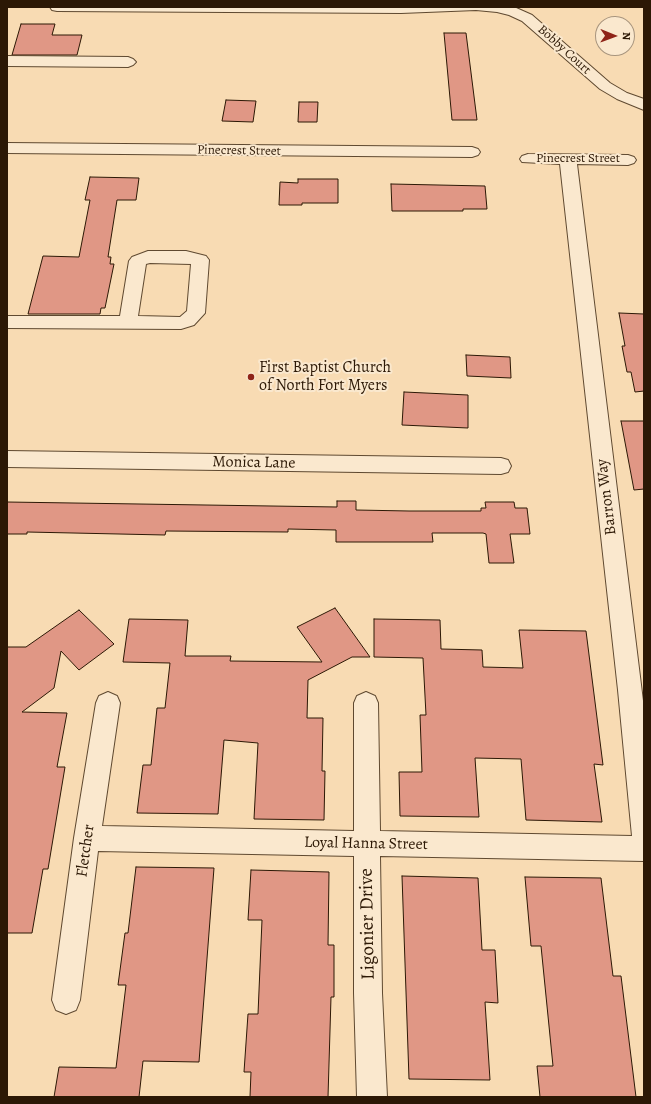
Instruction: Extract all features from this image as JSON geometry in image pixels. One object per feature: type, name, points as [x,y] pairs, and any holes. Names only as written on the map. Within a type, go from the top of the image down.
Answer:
[{"type":"street","name":"Bobby Court","points":[[57,7],[497,8],[513,11],[527,18],[605,86],[622,96],[644,105]]},
{"type":"street","points":[[7,61],[128,62]]},
{"type":"street","name":"Pinecrest Street","points":[[7,148],[472,152]]},
{"type":"street","name":"Pinecrest Street","points":[[528,159],[628,160]]},
{"type":"street","name":"Barron Way","points":[[568,159],[630,690],[644,835]]},
{"type":"street","points":[[7,322],[128,322],[181,322],[191,318],[196,313],[200,260],[186,257],[148,257],[138,261],[128,322]]},
{"type":"street","name":"Monica Lane","points":[[7,460],[501,466]]},
{"type":"street","name":"Fletcher","points":[[66,1000],[108,703]]},
{"type":"street","name":"Ligonier Drive","points":[[366,703],[368,993],[372,1097]]},
{"type":"street","name":"Loyal Hanna Street","points":[[88,838],[644,849]]},
{"type":"building","points":[[21,24],[55,24],[52,35],[82,35],[77,55],[12,55]]},
{"type":"building","points":[[444,33],[466,33],[477,120],[452,120]]},
{"type":"building","points":[[226,100],[256,101],[253,122],[222,121]]},
{"type":"building","points":[[299,102],[318,102],[317,122],[298,122]]},
{"type":"building","points":[[90,177],[139,178],[136,200],[117,200],[108,257],[111,257],[110,264],[114,264],[105,308],[101,308],[100,314],[28,314],[43,256],[79,257],[90,200],[85,200]]},
{"type":"building","points":[[298,179],[338,179],[338,203],[302,203],[302,205],[279,205],[280,182],[298,183]]},
{"type":"building","points":[[391,184],[485,186],[487,209],[463,209],[463,211],[392,211]]},
{"type":"building","points":[[619,313],[644,314],[644,391],[635,392],[631,372],[627,372],[622,346],[625,346]]},
{"type":"building","points":[[466,355],[510,357],[511,378],[467,376]]},
{"type":"building","points":[[404,392],[468,395],[468,428],[402,425]]},
{"type":"building","points":[[621,421],[644,421],[644,489],[634,490]]},
{"type":"building","points":[[337,501],[356,501],[356,510],[409,511],[481,511],[481,508],[486,508],[485,502],[514,502],[515,508],[527,508],[530,534],[510,534],[514,563],[489,563],[486,534],[483,533],[432,533],[433,542],[336,542],[336,530],[288,529],[288,532],[166,531],[165,535],[27,532],[27,534],[7,534],[7,502],[337,507]]},
{"type":"building","points":[[335,608],[370,657],[352,657],[308,680],[307,718],[323,718],[322,771],[325,771],[324,820],[254,819],[258,743],[224,740],[218,814],[137,813],[143,765],[151,765],[157,708],[165,708],[170,663],[123,662],[129,619],[188,620],[185,656],[231,656],[230,661],[322,662],[297,627]]},
{"type":"building","points":[[79,610],[114,644],[79,670],[61,651],[54,688],[22,712],[67,713],[57,767],[65,767],[48,869],[43,869],[32,933],[7,933],[7,647],[26,647]]},
{"type":"building","points":[[374,619],[440,620],[441,649],[482,650],[483,667],[523,668],[519,630],[586,631],[603,765],[594,764],[602,822],[526,820],[521,759],[475,758],[479,817],[400,816],[399,772],[422,772],[420,715],[426,715],[423,658],[374,657]]},
{"type":"building","points":[[136,867],[214,868],[199,1062],[143,1061],[139,1097],[54,1097],[59,1067],[116,1068],[126,985],[118,985],[125,933],[128,933]]},
{"type":"building","points":[[251,870],[329,872],[328,945],[334,945],[334,997],[331,997],[328,1097],[250,1097],[251,1072],[244,1072],[248,1014],[258,1014],[262,920],[248,920]]},
{"type":"building","points":[[402,876],[478,878],[482,950],[495,950],[498,1003],[485,1002],[490,1080],[409,1079]]},
{"type":"building","points":[[525,877],[601,878],[613,976],[621,976],[636,1097],[540,1097],[537,1066],[553,1066],[541,946],[531,946]]},
{"type":"place","name":"First Baptist Church of North Fort Myers","points":[[251,377]]}]
